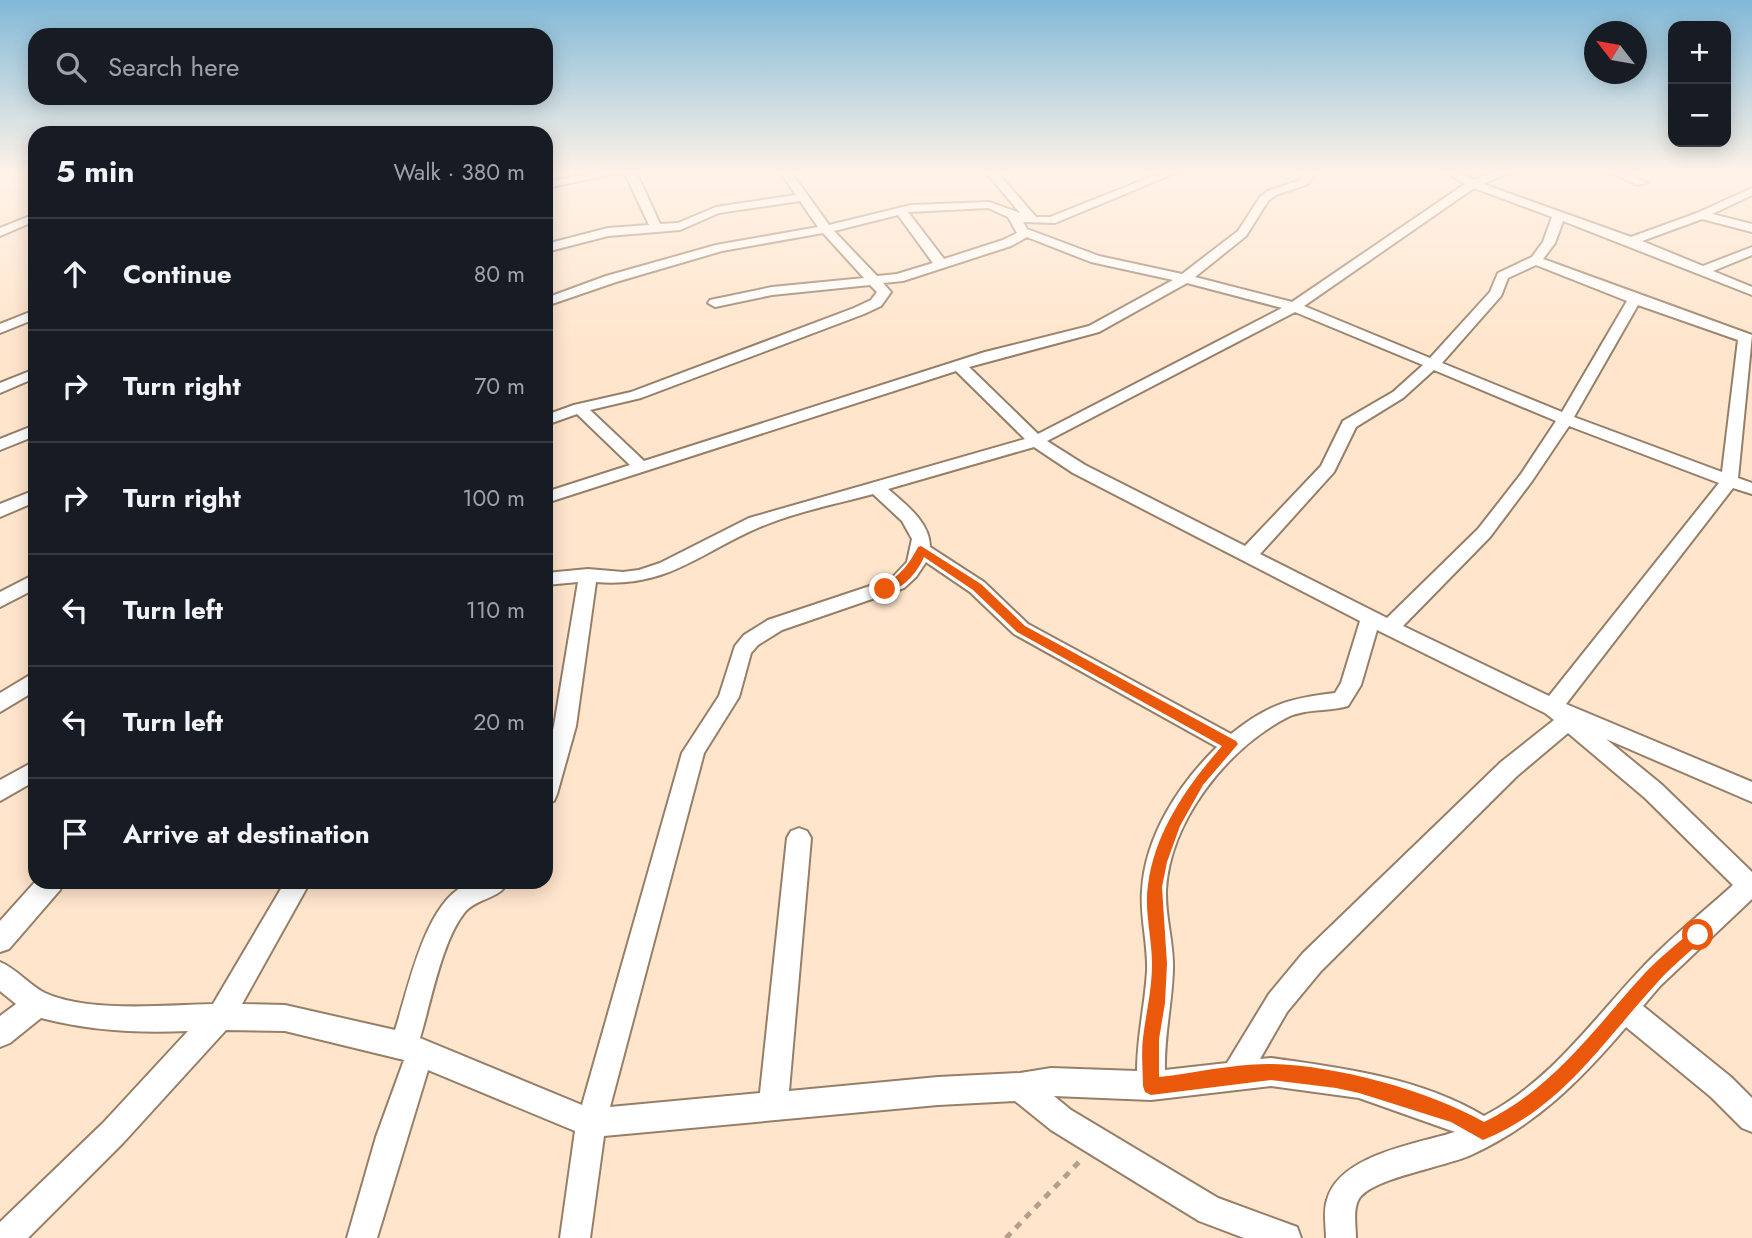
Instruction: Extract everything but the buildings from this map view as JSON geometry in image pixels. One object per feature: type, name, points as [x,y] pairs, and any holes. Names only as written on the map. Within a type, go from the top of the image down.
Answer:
[{"type":"street","points":[[553,246],[608,232],[644,230]]},
{"type":"street","points":[[553,300],[611,279],[720,248],[822,230]]},
{"type":"street","points":[[553,417],[636,394],[859,311],[883,297],[884,292],[875,281],[827,230]]},
{"type":"street","points":[[915,230],[941,264]]},
{"type":"street","points":[[715,303],[772,291],[898,278],[1007,243],[1025,230]]},
{"type":"street","points":[[1033,230],[1084,256],[1187,277],[1294,307],[1567,420],[1752,489]]},
{"type":"street","points":[[1054,230],[1077,243],[1153,262],[1187,277]]},
{"type":"street","points":[[553,496],[959,365],[1094,329],[1187,277],[1244,230]]},
{"type":"street","points":[[553,578],[588,575],[623,578],[640,576],[666,567],[755,522],[1036,441],[1294,307],[1406,230]]},
{"type":"street","points":[[1247,556],[1328,468],[1349,424],[1398,395],[1433,363],[1496,293],[1503,276],[1536,260],[1549,243],[1554,230]]},
{"type":"street","points":[[1597,230],[1704,270],[1720,281],[1752,291]]},
{"type":"street","points":[[1632,241],[1662,230]]},
{"type":"street","points":[[1704,270],[1752,251]]},
{"type":"street","points":[[1235,1076],[1278,1003],[1312,962],[1509,769],[1561,713],[1729,482],[1749,339],[1635,299],[1536,260]]},
{"type":"street","points":[[1151,1086],[1151,1039],[1160,964],[1154,887],[1174,824],[1199,781],[1231,744],[1281,710],[1341,699],[1351,685],[1379,624],[1482,535],[1567,420],[1635,299]]},
{"type":"street","points":[[0,329],[28,317]]},
{"type":"street","points":[[959,365],[1036,441],[1079,468],[1379,624],[1561,713],[1752,792]]},
{"type":"street","points":[[0,389],[28,376]]},
{"type":"street","points":[[579,408],[641,467]]},
{"type":"street","points":[[0,444],[28,433]]},
{"type":"street","points":[[575,1238],[592,1124],[699,738],[732,689],[741,653],[751,640],[766,630],[901,581],[915,565],[921,550],[921,538],[912,523],[876,487]]},
{"type":"street","points":[[0,511],[28,498]]},
{"type":"street","points":[[921,550],[977,587],[998,610],[1029,634],[1231,744]]},
{"type":"street","points":[[553,769],[565,726],[588,575]]},
{"type":"street","points":[[0,600],[28,585]]},
{"type":"street","points":[[0,704],[28,685]]},
{"type":"street","points":[[1341,1238],[1341,1202],[1351,1185],[1376,1171],[1462,1144],[1520,1113],[1542,1096],[1595,1045],[1651,977],[1751,887],[1653,791],[1561,713]]},
{"type":"street","points":[[0,791],[28,774]]},
{"type":"street","points":[[773,1106],[799,838]]},
{"type":"street","points":[[0,940],[45,889]]},
{"type":"street","points":[[6,1238],[113,1133],[220,1017],[294,889]]},
{"type":"street","points":[[362,1238],[391,1137],[442,924],[459,901],[482,889]]},
{"type":"street","points":[[0,975],[38,1004],[77,1014],[129,1020],[285,1018],[412,1049],[592,1124],[938,1091],[1020,1087],[1051,1082],[1151,1086],[1271,1072],[1359,1084],[1455,1115],[1483,1132]]},
{"type":"street","points":[[0,1034],[38,1004]]},
{"type":"street","points":[[1624,1008],[1721,1087],[1752,1118]]},
{"type":"street","points":[[1020,1087],[1061,1120],[1210,1210],[1286,1238]]},
{"type":"path","points":[[1006,1238],[1099,1141]]},
{"type":"route","points":[[885,589],[901,581],[915,565],[921,550],[977,587],[998,610],[1021,629],[1231,744],[1199,781],[1174,824],[1154,887],[1160,964],[1151,1039],[1151,1086],[1271,1072],[1336,1080],[1359,1084],[1455,1115],[1483,1132],[1520,1113],[1542,1096],[1595,1045],[1651,977],[1698,935]]}]
